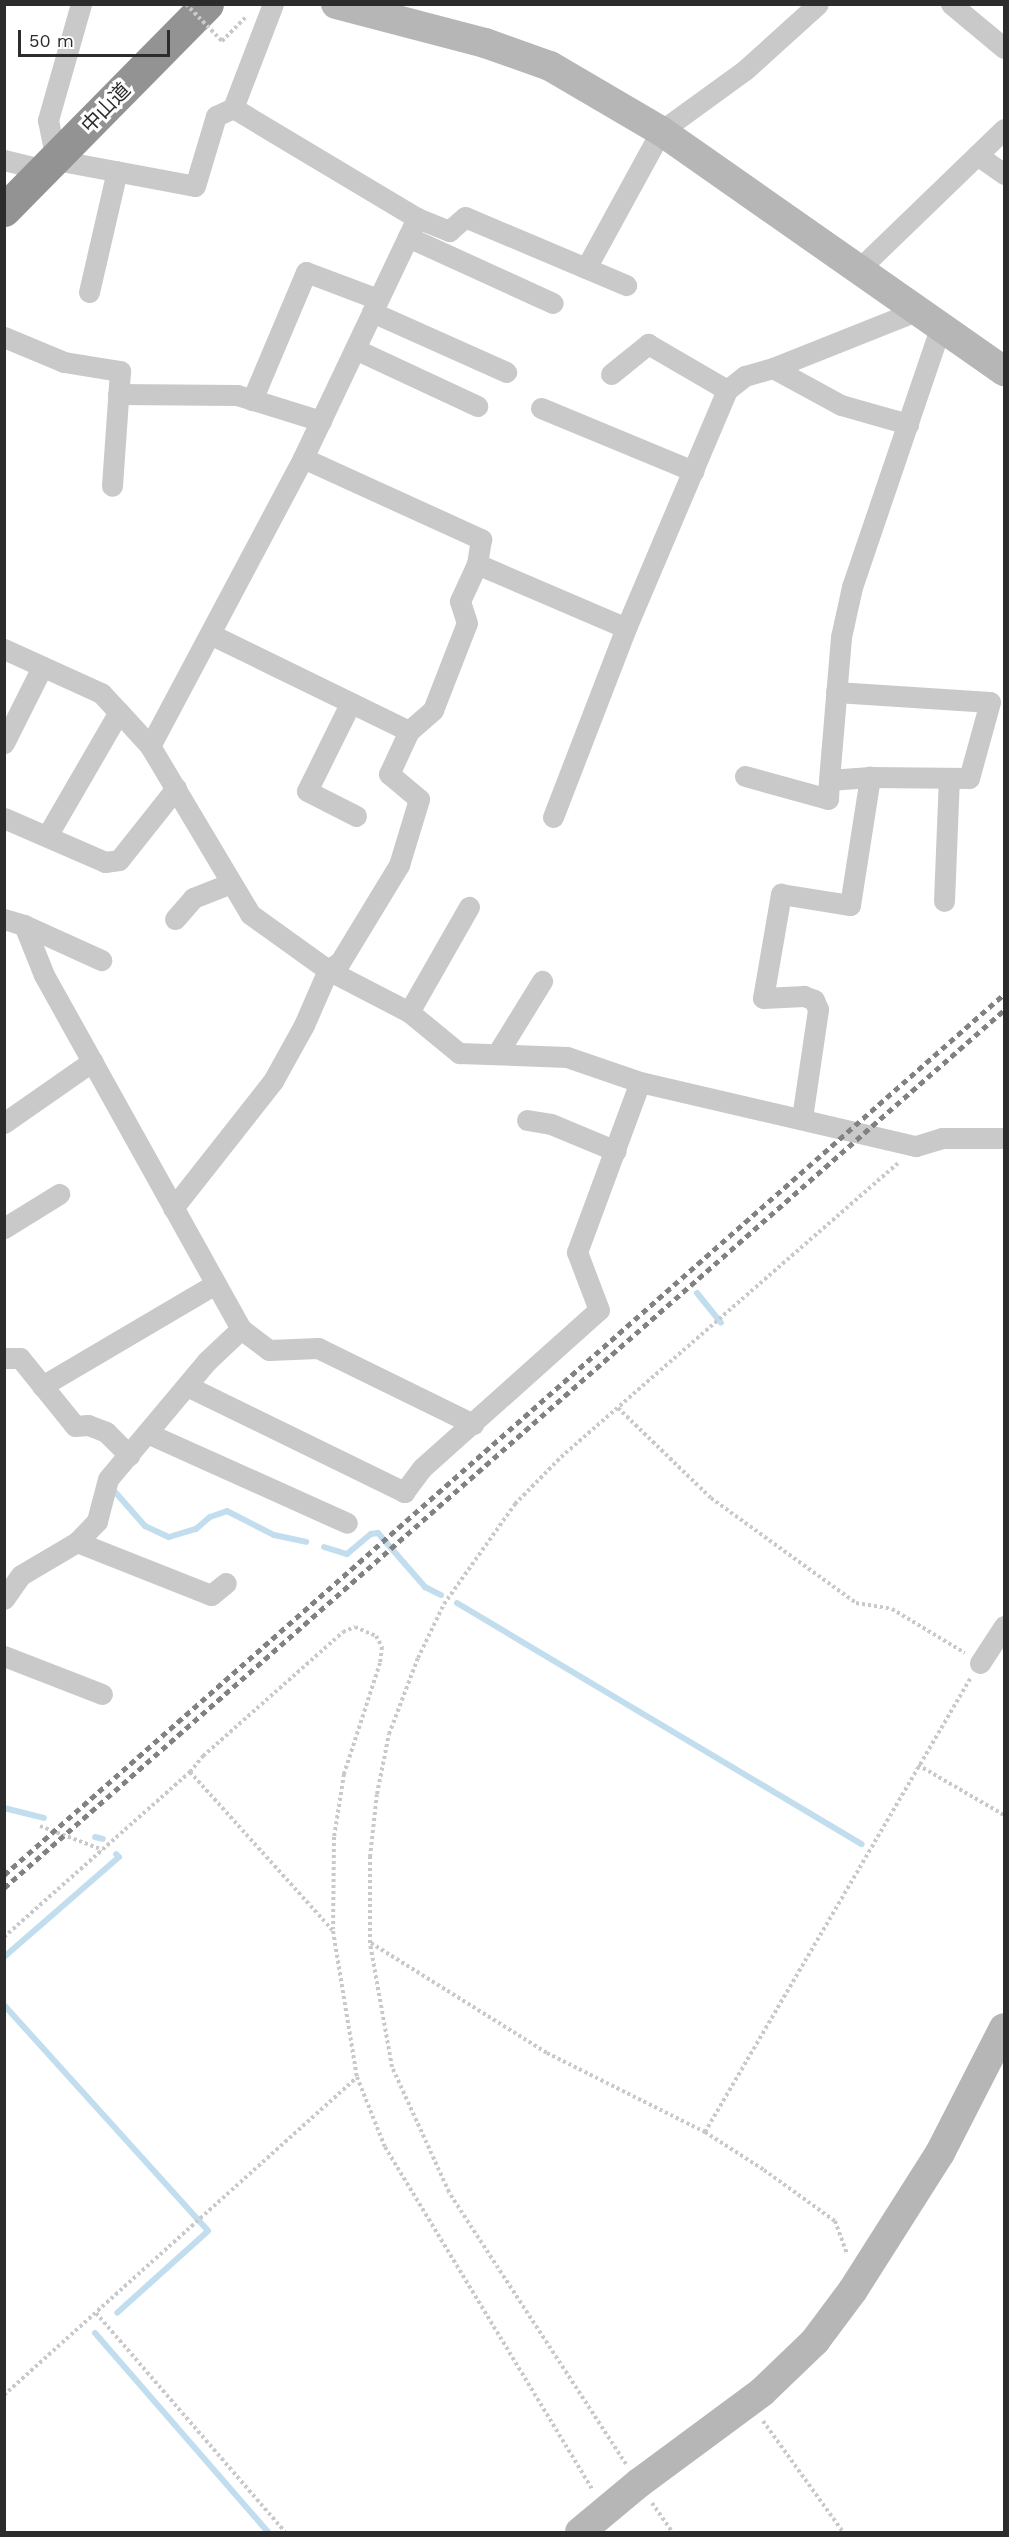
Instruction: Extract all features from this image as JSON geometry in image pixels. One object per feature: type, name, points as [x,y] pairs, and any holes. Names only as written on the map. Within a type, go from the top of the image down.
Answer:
[{"type":"highway","name":"中山道","points":[[4,210],[207,4]]},
{"type":"street","points":[[50,165],[48,120],[81,4]]},
{"type":"street","points":[[4,160],[117,171],[195,186],[216,116],[233,108],[273,4]]},
{"type":"street","points":[[336,4],[485,43],[550,66],[661,131],[940,328],[1005,371]]},
{"type":"street","points":[[586,268],[661,131],[745,70],[818,4]]},
{"type":"street","points":[[951,4],[1005,48]]},
{"type":"street","points":[[233,108],[412,228],[553,303]]},
{"type":"street","points":[[858,270],[1005,129]]},
{"type":"street","points":[[977,155],[1005,174]]},
{"type":"street","points":[[89,292],[117,171]]},
{"type":"street","points":[[412,228],[449,231],[465,217],[626,285]]},
{"type":"street","points":[[150,746],[303,458],[412,228]]},
{"type":"street","points":[[252,400],[306,272],[506,372]]},
{"type":"street","points":[[553,818],[626,628],[727,390],[745,376],[773,368],[916,311]]},
{"type":"street","points":[[745,776],[828,799],[841,637],[852,587],[940,328]]},
{"type":"street","points":[[4,337],[64,362],[120,371],[112,486]]},
{"type":"street","points":[[611,374],[648,344],[727,390]]},
{"type":"street","points":[[355,349],[477,406]]},
{"type":"street","points":[[773,368],[841,405],[908,424]]},
{"type":"street","points":[[118,394],[237,395],[321,421]]},
{"type":"street","points":[[540,408],[693,471]]},
{"type":"street","points":[[173,1208],[273,1081],[304,1025],[328,970],[340,962],[399,865],[419,799],[389,774],[409,731],[433,710],[467,623],[460,601],[477,564],[481,539],[303,458]]},
{"type":"street","points":[[477,564],[626,628]]},
{"type":"street","points":[[210,634],[409,731]]},
{"type":"street","points":[[4,649],[101,693],[119,712],[150,746],[250,914],[328,970],[409,1012],[459,1053],[567,1057],[640,1082],[916,1146],[942,1138],[1005,1138]]},
{"type":"street","points":[[4,743],[42,667]]},
{"type":"street","points":[[829,780],[870,777],[969,778],[990,702],[836,692]]},
{"type":"street","points":[[350,704],[307,791],[356,816]]},
{"type":"street","points":[[47,836],[119,712]]},
{"type":"street","points":[[802,1118],[818,1009],[814,1000],[804,996],[763,998],[781,894],[850,905],[870,777]]},
{"type":"street","points":[[944,901],[949,778]]},
{"type":"street","points":[[4,818],[105,862],[119,860],[176,788]]},
{"type":"street","points":[[174,919],[193,898],[231,883]]},
{"type":"street","points":[[409,1012],[469,907]]},
{"type":"street","points":[[14,922],[101,960]]},
{"type":"street","points":[[14,922],[241,1329],[269,1350],[318,1348],[473,1424]]},
{"type":"street","points":[[497,1054],[542,981]]},
{"type":"street","points":[[4,1123],[93,1061]]},
{"type":"street","points":[[187,1386],[404,1492],[423,1468],[599,1310],[577,1252],[640,1082]]},
{"type":"street","points":[[527,1120],[550,1124],[616,1151]]},
{"type":"street","points":[[4,1228],[58,1194]]},
{"type":"street","points":[[42,1386],[215,1284]]},
{"type":"street","points":[[4,1599],[21,1575],[77,1542],[97,1521],[108,1479],[187,1386],[241,1329]]},
{"type":"street","points":[[4,1358],[20,1358],[75,1426],[88,1425],[106,1432],[129,1455]]},
{"type":"street","points":[[147,1433],[347,1523]]},
{"type":"street","points":[[77,1542],[212,1595],[226,1583]]},
{"type":"street","points":[[980,1663],[1005,1626]]},
{"type":"street","points":[[4,1656],[102,1694]]},
{"type":"street","points":[[580,2532],[639,2483],[749,2402],[814,2341],[853,2290],[940,2153],[1005,2028]]},
{"type":"path","points":[[186,4],[222,41],[248,16]]},
{"type":"path","points":[[672,2532],[449,2192],[392,2067],[370,1943],[370,1857],[377,1794],[390,1734],[418,1658],[444,1604],[514,1504],[722,1314],[916,1146]]},
{"type":"path","points":[[618,1408],[711,1498],[828,1584],[856,1603],[892,1609],[980,1663],[918,1765],[705,2132]]},
{"type":"path","points":[[4,1937],[343,1632],[356,1627],[376,1636],[381,1647],[380,1663],[344,1774],[336,1827],[333,1931],[357,2077],[385,2147],[410,2194],[606,2511]]},
{"type":"path","points":[[918,1765],[1005,1815]]},
{"type":"path","points":[[190,1772],[333,1931]]},
{"type":"path","points":[[40,1826],[103,1850]]},
{"type":"path","points":[[370,1943],[548,2053],[705,2132],[835,2221],[852,2268],[853,2290]]},
{"type":"path","points":[[4,2395],[357,2077]]},
{"type":"path","points":[[96,2313],[285,2532]]},
{"type":"path","points":[[749,2402],[843,2532]]},
{"type":"waterway","points":[[697,1293],[721,1323]]},
{"type":"waterway","points":[[116,1493],[145,1526],[169,1537],[196,1529],[210,1517],[227,1511],[274,1535],[306,1542]]},
{"type":"waterway","points":[[324,1547],[347,1554],[371,1534],[378,1533],[425,1587],[441,1595]]},
{"type":"waterway","points":[[457,1603],[862,1844]]},
{"type":"waterway","points":[[4,1808],[44,1818]]},
{"type":"waterway","points":[[95,1837],[103,1839]]},
{"type":"waterway","points":[[4,1957],[119,1857],[116,1854]]},
{"type":"waterway","points":[[4,2005],[208,2231],[117,2313]]},
{"type":"waterway","points":[[95,2333],[268,2532]]},
{"type":"railway","points":[[4,1875],[1004,994]]},
{"type":"railway","points":[[4,1888],[1004,1010]]}]
